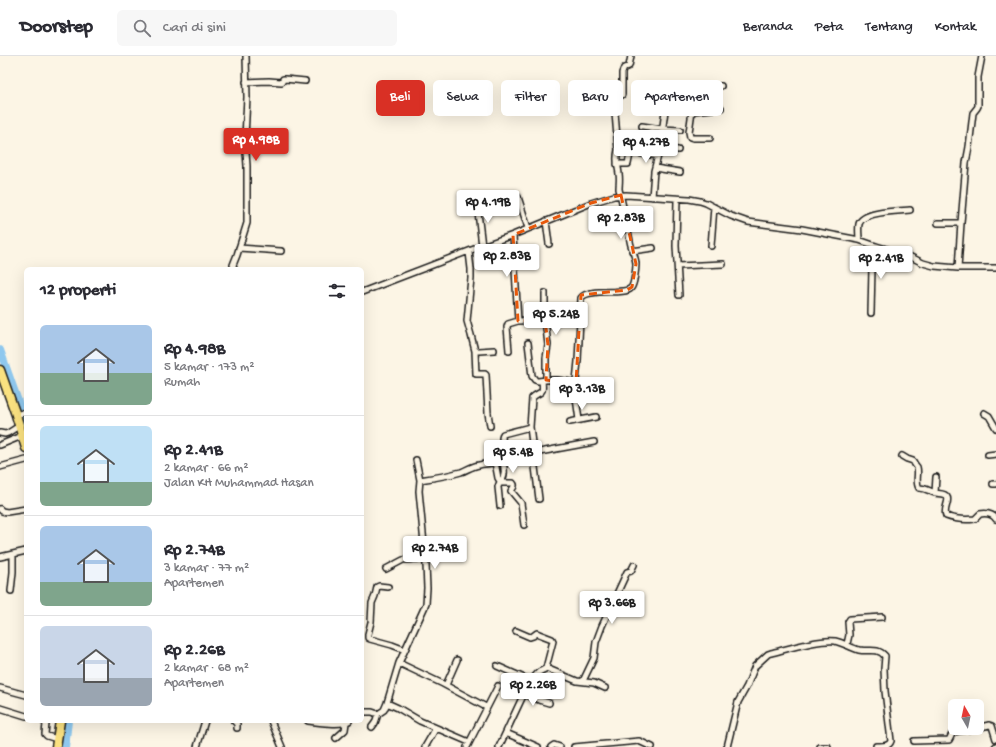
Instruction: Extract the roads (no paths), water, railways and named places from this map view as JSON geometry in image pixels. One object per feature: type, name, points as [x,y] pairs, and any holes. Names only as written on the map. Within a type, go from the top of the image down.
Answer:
[{"type":"main road","points":[[0,370],[2,379],[17,414],[24,442]]},
{"type":"main road","points":[[57,743],[60,723]]},
{"type":"street","points":[[234,267],[247,223],[247,166],[245,138],[246,56]]},
{"type":"street","points":[[579,420],[575,391],[582,295],[630,289],[633,284],[636,264],[619,188],[614,100],[622,95],[622,73],[624,68],[629,66],[631,56]]},
{"type":"street","points":[[958,268],[966,163],[973,112],[978,106],[978,78],[982,56]]},
{"type":"street","points":[[246,82],[281,82],[283,79],[305,81]]},
{"type":"street","points":[[652,197],[655,168],[660,148],[664,116]]},
{"type":"street","points":[[691,116],[689,132],[690,137],[710,138]]},
{"type":"street","points":[[642,126],[680,130]]},
{"type":"street","points":[[660,148],[678,150]]},
{"type":"street","points":[[617,164],[628,164],[631,152],[658,156]]},
{"type":"street","points":[[655,168],[680,172]]},
{"type":"street","points":[[364,291],[513,235],[592,203],[621,195],[677,198],[700,201],[731,216],[748,222],[859,240],[904,254],[923,264],[958,268],[996,268]]},
{"type":"street","points":[[518,197],[528,228]]},
{"type":"street","points":[[677,198],[676,246],[679,295]]},
{"type":"street","points":[[477,204],[482,246]]},
{"type":"street","points":[[710,246],[714,207]]},
{"type":"street","points":[[859,240],[859,224],[864,218],[878,213],[910,210]]},
{"type":"street","points":[[546,221],[549,244]]},
{"type":"street","points":[[938,223],[961,223]]},
{"type":"street","points":[[513,235],[518,321]]},
{"type":"street","points":[[871,313],[872,268],[876,246]]},
{"type":"street","points":[[239,248],[281,251]]},
{"type":"street","points":[[632,251],[654,248]]},
{"type":"street","points":[[469,252],[471,287],[466,322],[472,336],[474,350],[476,351],[476,374],[486,375],[490,426]]},
{"type":"street","points":[[678,266],[723,264]]},
{"type":"street","points":[[539,499],[530,427],[532,397],[541,393],[542,390],[548,345],[545,320],[545,293]]},
{"type":"street","points":[[509,351],[508,324],[518,321],[545,320]]},
{"type":"street","points":[[528,343],[532,376],[535,380],[576,383]]},
{"type":"street","points":[[476,351],[494,350]]},
{"type":"street","points":[[17,414],[24,412]]},
{"type":"street","points":[[984,413],[989,416],[996,428]]},
{"type":"street","points":[[570,422],[596,417]]},
{"type":"street","points":[[0,433],[8,433],[19,426]]},
{"type":"street","points":[[500,506],[498,487],[505,475],[503,460],[506,457],[502,438],[503,434],[530,427]]},
{"type":"street","points":[[0,444],[22,436]]},
{"type":"street","points":[[534,453],[594,442]]},
{"type":"street","points":[[988,455],[996,454]]},
{"type":"street","points":[[902,456],[914,461],[917,468],[917,485],[919,488],[925,488],[935,493],[947,496],[946,516],[975,519],[980,514],[990,514],[996,519]]},
{"type":"street","points":[[372,727],[378,714],[384,710],[399,663],[426,604],[427,588],[419,491],[420,480],[416,460]]},
{"type":"street","points":[[420,480],[437,478],[461,472],[478,465],[503,460]]},
{"type":"street","points":[[0,467],[24,461]]},
{"type":"street","points":[[496,462],[498,478],[501,482]]},
{"type":"street","points":[[935,493],[936,477]]},
{"type":"street","points":[[501,482],[513,482],[514,487],[511,491],[521,503],[524,524]]},
{"type":"street","points":[[0,509],[7,512],[24,509]]},
{"type":"street","points":[[0,559],[24,552]]},
{"type":"street","points":[[11,591],[13,555]]},
{"type":"street","points":[[386,569],[403,560],[425,558]]},
{"type":"street","points":[[583,681],[594,658],[596,642],[602,626],[627,572],[631,571],[634,565]]},
{"type":"street","points":[[388,587],[378,586],[376,589],[372,602],[371,622],[368,638],[405,650]]},
{"type":"street","points":[[847,644],[849,635],[848,622],[850,619],[882,617]]},
{"type":"street","points":[[499,747],[531,681],[539,672],[546,668],[553,640],[536,633],[530,637],[516,631]]},
{"type":"street","points":[[728,747],[738,702],[747,686],[755,666],[768,654],[827,640],[847,644],[859,650],[873,650],[886,656],[884,669],[885,691],[891,744],[888,746],[876,746]]},
{"type":"street","points":[[446,685],[457,660]]},
{"type":"street","points":[[399,663],[446,685],[486,707]]},
{"type":"street","points":[[497,666],[531,681]]},
{"type":"street","points":[[546,668],[576,680],[594,683],[605,688]]},
{"type":"street","points":[[387,703],[468,744],[498,686]]},
{"type":"street","points":[[0,688],[24,694]]},
{"type":"street","points":[[524,694],[549,703]]},
{"type":"street","points":[[0,708],[24,715]]},
{"type":"street","points":[[364,712],[378,714]]},
{"type":"street","points":[[45,723],[45,734],[57,743]]},
{"type":"street","points":[[197,747],[204,723]]},
{"type":"street","points":[[236,723],[237,728]]},
{"type":"street","points":[[271,723],[282,747]]},
{"type":"street","points":[[336,738],[345,730],[347,723]]},
{"type":"street","points":[[984,726],[992,726],[996,739]]},
{"type":"street","points":[[425,747],[436,728]]},
{"type":"street","points":[[506,733],[538,747]]},
{"type":"street","points":[[914,741],[949,740],[952,735]]},
{"type":"street","points":[[574,747],[636,741],[652,747]]},
{"type":"street","points":[[551,747],[554,745],[560,747]]},
{"type":"street","points":[[820,747],[828,747]]},
{"type":"waterway","points":[[0,350],[24,418]]},
{"type":"waterway","points":[[65,747],[68,723]]}]
